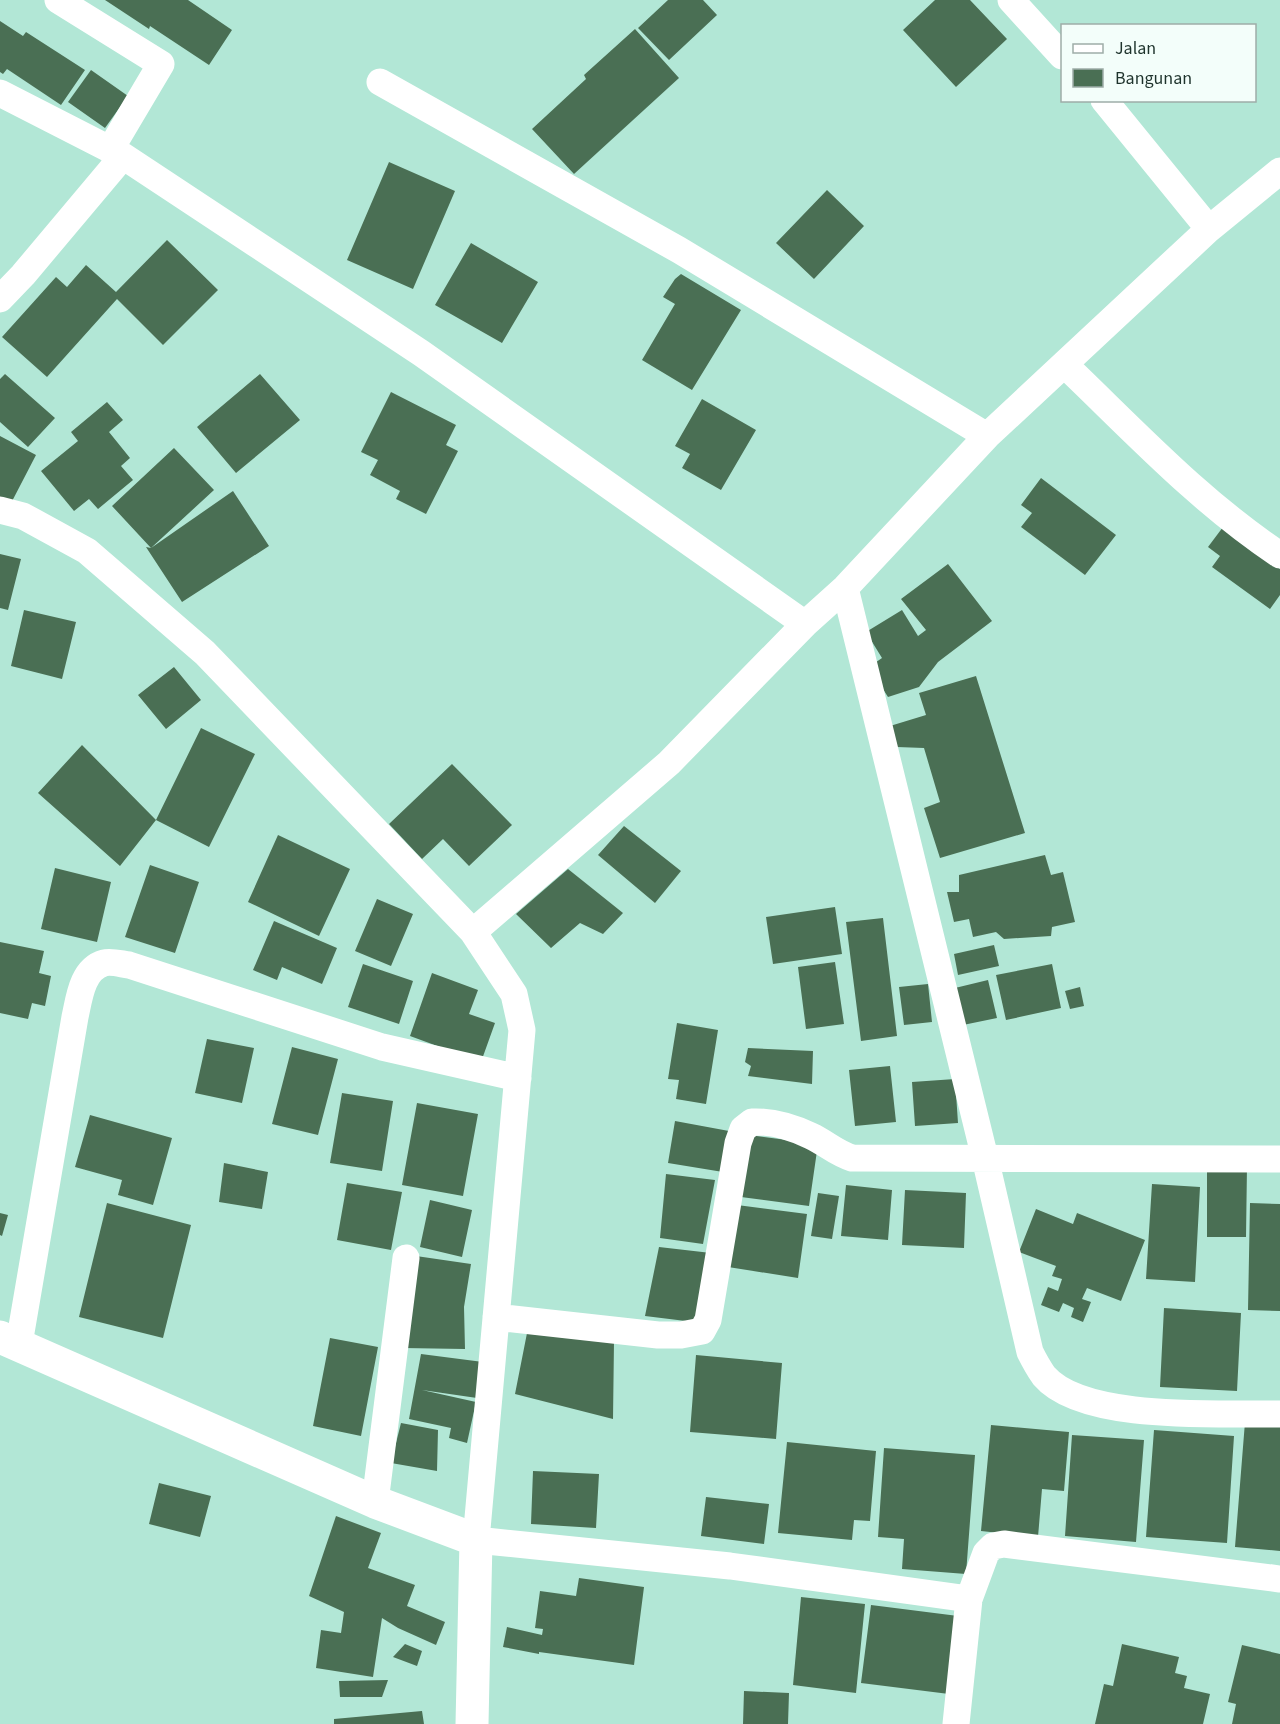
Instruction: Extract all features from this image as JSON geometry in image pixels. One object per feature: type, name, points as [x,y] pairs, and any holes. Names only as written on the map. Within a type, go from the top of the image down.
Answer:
[{"type":"street","points":[[0,299],[23,275],[116,153],[162,64],[58,0]]},
{"type":"street","points":[[1014,1],[1061,55]]},
{"type":"street","points":[[380,82],[679,250],[987,436]]},
{"type":"street","points":[[0,93],[116,153],[421,353],[805,624]]},
{"type":"street","points":[[1106,102],[1209,229]]},
{"type":"street","points":[[473,932],[669,763],[805,624],[845,588],[987,436],[1209,229],[1280,171]]},
{"type":"street","points":[[1065,365],[1198,492],[1247,533],[1280,555]]},
{"type":"street","points":[[0,510],[22,516],[87,551],[205,653],[473,932],[514,994],[520,1012],[522,1030],[476,1540],[472,1724]]},
{"type":"street","points":[[845,588],[985,1158],[1030,1352],[1045,1377],[1071,1395],[1113,1407],[1143,1412],[1280,1414]]},
{"type":"street","points":[[518,1078],[382,1047],[129,965],[105,962],[88,975],[81,988],[9,1341],[375,1502],[476,1540],[730,1566],[969,1599]]},
{"type":"street","points":[[496,1317],[658,1335],[681,1335],[702,1331],[708,1320],[738,1143],[743,1129],[752,1122],[775,1122],[811,1136],[839,1154],[852,1158],[1280,1159]]},
{"type":"street","points":[[375,1502],[405,1258]]},
{"type":"street","points":[[956,1724],[969,1599],[987,1553],[993,1546],[1004,1544],[1280,1579]]},
{"type":"building","points":[[105,0],[188,0],[232,30],[209,65],[150,26],[149,29]]},
{"type":"building","points":[[668,0],[703,0],[717,15],[669,60],[638,28]]},
{"type":"building","points":[[935,0],[970,0],[1007,39],[956,87],[903,30]]},
{"type":"building","points":[[0,21],[23,36],[26,32],[85,70],[61,105],[7,69],[3,74],[0,72]]},
{"type":"building","points":[[635,29],[679,78],[574,174],[532,129],[586,79],[584,75]]},
{"type":"building","points":[[91,70],[128,96],[105,128],[68,102]]},
{"type":"building","points":[[389,162],[455,191],[413,289],[347,260]]},
{"type":"building","points":[[827,190],[864,226],[814,279],[776,243]]},
{"type":"building","points":[[167,240],[218,290],[163,345],[117,299],[47,377],[2,337],[56,277],[67,287],[86,265],[116,292]]},
{"type":"building","points":[[471,243],[538,282],[502,343],[435,305]]},
{"type":"building","points":[[681,274],[741,310],[692,390],[642,360],[675,304],[663,297]]},
{"type":"building","points":[[5,374],[55,418],[28,447],[0,422],[0,379]]},
{"type":"building","points":[[260,374],[300,420],[236,473],[197,427]]},
{"type":"building","points":[[391,392],[456,425],[446,445],[458,451],[426,514],[396,499],[400,491],[370,475],[378,460],[361,452]]},
{"type":"building","points":[[702,399],[756,430],[721,490],[682,468],[690,454],[675,446]]},
{"type":"building","points":[[107,402],[123,420],[109,432],[130,458],[121,466],[133,480],[98,509],[89,499],[74,511],[41,471],[78,441],[71,432]]},
{"type":"building","points":[[0,436],[36,455],[8,509],[0,505]]},
{"type":"building","points":[[174,448],[214,490],[151,548],[112,506]]},
{"type":"building","points":[[1041,478],[1116,535],[1085,575],[1021,527],[1032,513],[1021,505]]},
{"type":"building","points":[[233,491],[269,546],[182,602],[146,547],[151,548]]},
{"type":"building","points":[[1223,527],[1280,569],[1280,595],[1270,609],[1212,567],[1220,556],[1208,547]]},
{"type":"building","points":[[0,554],[21,559],[8,610],[0,608]]},
{"type":"building","points":[[948,564],[992,621],[938,662],[919,687],[888,697],[869,667],[882,658],[866,632],[902,610],[918,636],[926,630],[901,599]]},
{"type":"building","points":[[24,610],[76,622],[62,679],[11,666]]},
{"type":"building","points":[[174,667],[201,700],[166,729],[138,695]]},
{"type":"building","points":[[976,676],[1025,833],[940,858],[924,808],[940,802],[924,748],[897,747],[890,726],[926,715],[919,693]]},
{"type":"building","points":[[201,728],[255,754],[209,847],[156,820]]},
{"type":"building","points":[[82,745],[156,820],[120,866],[38,793]]},
{"type":"building","points":[[452,764],[512,825],[469,866],[443,839],[422,859],[389,824]]},
{"type":"building","points":[[624,826],[681,871],[655,903],[598,855]]},
{"type":"building","points":[[278,835],[350,869],[319,936],[248,902]]},
{"type":"building","points":[[1045,855],[1051,875],[1063,872],[1075,922],[1052,927],[1051,936],[1004,939],[996,932],[973,937],[969,919],[954,922],[947,892],[959,892],[959,875]]},
{"type":"building","points":[[150,865],[199,882],[175,953],[125,937]]},
{"type":"building","points":[[55,868],[111,882],[97,942],[41,929]]},
{"type":"building","points":[[568,869],[623,913],[603,934],[580,923],[551,948],[516,914]]},
{"type":"building","points":[[377,899],[413,914],[391,966],[355,951]]},
{"type":"building","points":[[835,907],[842,954],[773,964],[766,917]]},
{"type":"building","points":[[883,918],[897,1036],[861,1041],[846,922]]},
{"type":"building","points":[[274,921],[337,948],[322,984],[282,967],[277,980],[253,970]]},
{"type":"building","points":[[0,942],[44,951],[39,973],[51,976],[45,1006],[32,1003],[28,1019],[0,1013]]},
{"type":"building","points":[[994,945],[999,966],[958,975],[954,954]]},
{"type":"building","points":[[835,962],[844,1024],[806,1029],[798,967]]},
{"type":"building","points":[[363,964],[413,981],[399,1024],[348,1007]]},
{"type":"building","points":[[1052,964],[1061,1008],[1006,1020],[996,975]]},
{"type":"building","points":[[432,973],[478,990],[469,1014],[495,1023],[481,1062],[410,1036]]},
{"type":"building","points":[[988,980],[997,1018],[963,1025],[955,988]]},
{"type":"building","points":[[928,984],[932,1022],[904,1025],[899,987]]},
{"type":"building","points":[[1080,987],[1084,1006],[1070,1009],[1065,991]]},
{"type":"building","points":[[677,1023],[718,1030],[706,1104],[676,1099],[679,1080],[668,1079]]},
{"type":"building","points":[[207,1039],[254,1048],[242,1103],[195,1093]]},
{"type":"building","points":[[292,1047],[338,1059],[318,1135],[272,1124]]},
{"type":"building","points":[[748,1048],[813,1051],[812,1084],[748,1076],[751,1066],[745,1062]]},
{"type":"building","points":[[890,1066],[896,1122],[855,1126],[849,1070]]},
{"type":"building","points":[[955,1079],[958,1123],[915,1126],[912,1082]]},
{"type":"building","points":[[342,1093],[393,1101],[382,1171],[330,1163]]},
{"type":"building","points":[[417,1103],[478,1114],[463,1196],[402,1185]]},
{"type":"building","points":[[90,1115],[172,1138],[153,1205],[118,1195],[122,1180],[75,1167]]},
{"type":"building","points":[[675,1121],[729,1131],[723,1172],[668,1163]]},
{"type":"building","points":[[749,1135],[818,1144],[809,1206],[741,1197]]},
{"type":"building","points":[[224,1163],[268,1172],[262,1209],[219,1202]]},
{"type":"building","points":[[1207,1165],[1247,1166],[1246,1237],[1207,1237]]},
{"type":"building","points":[[666,1174],[715,1180],[703,1244],[660,1238]]},
{"type":"building","points":[[347,1183],[402,1192],[391,1250],[337,1240]]},
{"type":"building","points":[[1152,1184],[1200,1187],[1195,1282],[1146,1279]]},
{"type":"building","points":[[846,1185],[892,1190],[888,1240],[841,1236]]},
{"type":"building","points":[[905,1190],[966,1193],[964,1248],[902,1245]]},
{"type":"building","points":[[818,1193],[839,1196],[832,1239],[811,1236]]},
{"type":"building","points":[[430,1200],[472,1210],[462,1257],[420,1247]]},
{"type":"building","points":[[107,1203],[191,1225],[163,1338],[79,1317]]},
{"type":"building","points":[[1250,1203],[1280,1204],[1280,1311],[1248,1310]]},
{"type":"building","points":[[737,1205],[807,1214],[798,1278],[728,1267]]},
{"type":"building","points":[[1036,1209],[1073,1224],[1077,1213],[1145,1240],[1121,1301],[1087,1288],[1082,1299],[1091,1302],[1083,1322],[1071,1317],[1074,1308],[1063,1303],[1059,1312],[1041,1305],[1048,1287],[1058,1291],[1062,1279],[1052,1276],[1056,1266],[1019,1252]]},
{"type":"building","points":[[0,1213],[8,1215],[2,1236],[0,1235]]},
{"type":"building","points":[[659,1247],[711,1253],[702,1323],[645,1316]]},
{"type":"building","points":[[416,1256],[471,1264],[464,1307],[465,1349],[403,1348]]},
{"type":"building","points":[[1164,1308],[1241,1313],[1237,1391],[1160,1387]]},
{"type":"building","points":[[528,1328],[614,1341],[613,1419],[515,1394]]},
{"type":"building","points":[[330,1338],[378,1347],[361,1436],[313,1426]]},
{"type":"building","points":[[421,1354],[483,1362],[477,1398],[422,1390],[476,1402],[467,1443],[449,1438],[451,1428],[409,1419]]},
{"type":"building","points":[[696,1355],[782,1363],[776,1439],[690,1432]]},
{"type":"building","points":[[1245,1422],[1280,1425],[1280,1551],[1235,1547]]},
{"type":"building","points":[[401,1423],[438,1430],[437,1471],[391,1463]]},
{"type":"building","points":[[991,1425],[1069,1432],[1064,1491],[1042,1489],[1038,1537],[981,1531]]},
{"type":"building","points":[[1154,1430],[1234,1436],[1227,1543],[1146,1537]]},
{"type":"building","points":[[1072,1435],[1144,1440],[1136,1542],[1065,1536]]},
{"type":"building","points":[[787,1442],[876,1451],[870,1521],[854,1520],[852,1540],[778,1533]]},
{"type":"building","points":[[884,1448],[975,1455],[966,1574],[902,1569],[904,1539],[878,1537]]},
{"type":"building","points":[[533,1471],[599,1474],[596,1528],[531,1524]]},
{"type":"building","points":[[159,1483],[211,1496],[200,1537],[149,1524]]},
{"type":"building","points":[[706,1497],[769,1504],[764,1544],[701,1536]]},
{"type":"building","points":[[336,1516],[381,1533],[368,1568],[415,1585],[407,1606],[445,1622],[436,1645],[382,1618],[373,1677],[316,1668],[321,1630],[341,1633],[344,1612],[309,1596]]},
{"type":"building","points":[[579,1578],[644,1587],[634,1665],[539,1652],[539,1654],[503,1647],[507,1627],[542,1635],[543,1629],[535,1628],[540,1591],[576,1596]]},
{"type":"building","points":[[801,1597],[865,1604],[856,1693],[793,1685]]},
{"type":"building","points":[[871,1605],[958,1616],[949,1694],[861,1683]]},
{"type":"building","points":[[405,1644],[422,1651],[417,1666],[393,1657]]},
{"type":"building","points":[[1122,1644],[1179,1657],[1175,1673],[1187,1676],[1184,1688],[1210,1694],[1203,1724],[1095,1724],[1104,1684],[1113,1686]]},
{"type":"building","points":[[1242,1645],[1280,1654],[1280,1724],[1232,1724],[1236,1704],[1228,1702]]},
{"type":"building","points":[[388,1680],[382,1697],[340,1697],[339,1681]]},
{"type":"building","points":[[744,1691],[789,1693],[788,1724],[743,1724]]},
{"type":"building","points":[[422,1711],[424,1724],[334,1724],[334,1719]]}]
